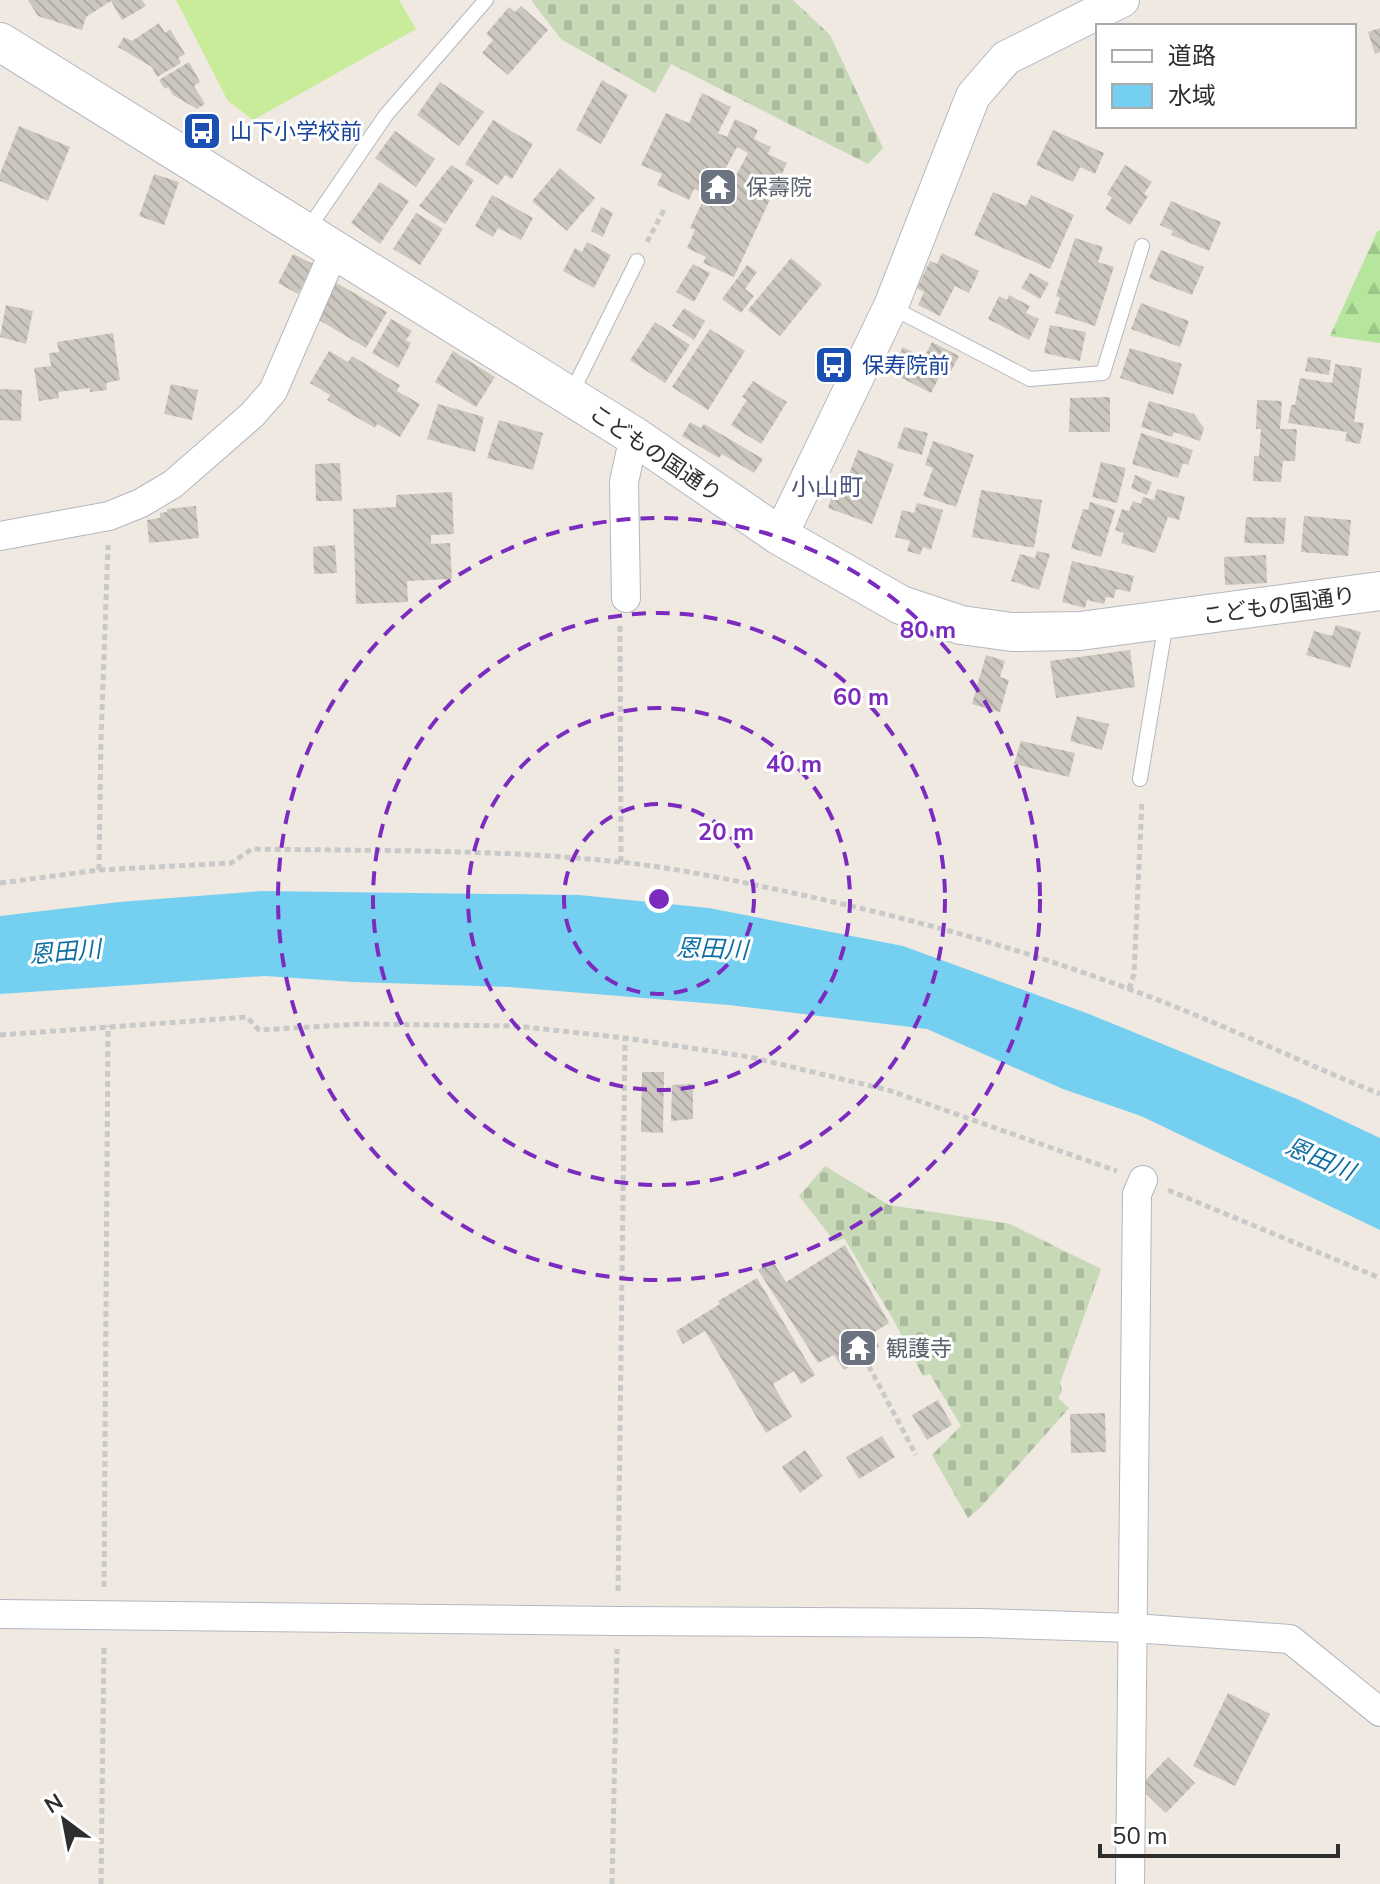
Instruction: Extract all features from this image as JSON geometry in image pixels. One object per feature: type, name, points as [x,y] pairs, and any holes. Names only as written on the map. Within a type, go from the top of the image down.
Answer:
[{"type":"main road","name":"こどもの国通り","points":[[0,42],[634,436],[780,536],[901,605],[961,625],[1012,632],[1080,631],[1380,591]]},
{"type":"street","points":[[780,536],[891,306],[973,96],[1006,58],[1122,0]]},
{"type":"street","points":[[0,536],[109,516],[141,503],[173,484],[252,415],[273,391],[320,242]]},
{"type":"street","points":[[626,598],[624,482],[634,436]]},
{"type":"street","points":[[1130,1884],[1137,1194],[1143,1180]]},
{"type":"street","points":[[0,1614],[982,1623],[1133,1628],[1290,1639],[1380,1712]]},
{"type":"lane","points":[[320,242],[386,115],[486,0]]},
{"type":"lane","points":[[891,306],[1030,379],[1103,373],[1142,246]]},
{"type":"lane","points":[[570,396],[637,261]]},
{"type":"lane","points":[[1140,779],[1166,620]]},
{"type":"path","points":[[637,261],[665,208]]},
{"type":"path","points":[[99,870],[109,516]]},
{"type":"path","points":[[621,862],[619,630],[626,598]]},
{"type":"path","points":[[1129,989],[1134,974],[1142,798],[1140,779]]},
{"type":"path","points":[[0,883],[99,870],[231,863],[252,849],[455,852],[621,862],[735,880],[911,920],[1129,989],[1380,1094]]},
{"type":"path","points":[[0,1035],[247,1017],[259,1030],[361,1024],[516,1026],[625,1038],[750,1057],[888,1090],[1143,1180],[1380,1278]]},
{"type":"path","points":[[101,1884],[108,1026]]},
{"type":"path","points":[[612,1884],[625,1038]]},
{"type":"path","points":[[864,1357],[916,1455]]},
{"type":"green space","points":[[176,0],[399,0],[416,29],[253,120],[228,101]]},
{"type":"green space","points":[[531,0],[793,0],[830,35],[883,148],[868,164],[671,64],[655,93],[561,39]]},
{"type":"green space","points":[[1380,230],[1380,343],[1330,336],[1377,232]]},
{"type":"green space","points":[[825,1166],[889,1205],[1010,1224],[1101,1269],[1060,1383],[1062,1391],[1058,1398],[1069,1408],[968,1518],[932,1455],[961,1426],[930,1374],[923,1376],[844,1238],[835,1242],[799,1196]]},
{"type":"water","name":"恩田川","points":[[261,891],[579,895],[709,908],[903,946],[1089,1014],[1297,1099],[1380,1138],[1380,1230],[1141,1116],[1063,1089],[927,1029],[729,1005],[509,987],[265,976],[0,994],[0,916],[119,902]]},
{"type":"building","points":[[28,0],[142,0],[146,6],[122,20],[111,1],[86,17],[82,30],[38,16]]},
{"type":"building","points":[[521,6],[548,30],[508,75],[482,53],[493,40],[486,34],[509,7],[515,12]]},
{"type":"building","points":[[159,23],[165,33],[170,29],[185,54],[178,58],[181,63],[157,77],[152,67],[118,47],[124,37],[132,41]]},
{"type":"building","points":[[1380,28],[1380,52],[1375,54],[1368,32]]},
{"type":"building","points":[[189,62],[200,82],[194,86],[205,104],[197,109],[173,95],[168,87],[165,89],[159,80]]},
{"type":"building","points":[[602,80],[628,95],[601,144],[576,130]]},
{"type":"building","points":[[440,82],[484,112],[459,146],[417,115]]},
{"type":"building","name":"保壽院","points":[[702,93],[731,107],[718,133],[727,137],[735,119],[758,130],[754,139],[771,147],[768,154],[787,163],[734,277],[703,263],[706,257],[687,248],[695,230],[690,228],[706,194],[694,189],[689,200],[657,185],[662,174],[641,165],[666,113],[689,123]],"holes":[[[737,147],[748,153],[731,185],[720,179]]]},
{"type":"building","points":[[493,120],[533,144],[512,179],[505,175],[498,185],[465,164]]},
{"type":"building","points":[[192,122],[214,135],[210,143],[188,131]]},
{"type":"building","points":[[19,126],[70,147],[48,201],[0,181]]},
{"type":"building","points":[[1053,130],[1104,153],[1095,174],[1080,167],[1073,182],[1036,165]]},
{"type":"building","points":[[395,131],[435,159],[416,187],[375,158]]},
{"type":"building","points":[[451,165],[474,180],[445,224],[419,206]]},
{"type":"building","points":[[1125,165],[1152,182],[1144,194],[1148,196],[1130,225],[1105,209],[1112,198],[1107,194]]},
{"type":"building","points":[[560,168],[595,198],[567,231],[532,201]]},
{"type":"building","points":[[154,174],[179,182],[164,225],[139,216]]},
{"type":"building","points":[[380,182],[409,201],[380,244],[351,223]]},
{"type":"building","points":[[993,192],[1026,206],[1031,195],[1074,215],[1050,269],[974,235]]},
{"type":"building","points":[[492,195],[533,218],[521,240],[498,228],[493,237],[475,226]]},
{"type":"building","points":[[1171,201],[1221,222],[1209,251],[1171,235],[1173,231],[1160,225]]},
{"type":"building","points":[[601,207],[613,213],[603,237],[591,231]]},
{"type":"building","points":[[416,213],[443,229],[420,265],[393,249]]},
{"type":"building","points":[[1075,238],[1103,247],[1098,262],[1114,267],[1095,326],[1055,313],[1060,298],[1056,296]]},
{"type":"building","points":[[587,242],[611,255],[594,288],[563,271],[575,248],[582,252]]},
{"type":"building","points":[[1161,250],[1204,267],[1192,295],[1149,278]]},
{"type":"building","points":[[942,253],[979,271],[969,293],[955,286],[940,316],[918,305],[924,292],[917,288],[930,261],[937,264]]},
{"type":"building","points":[[293,254],[313,264],[298,294],[278,283]]},
{"type":"building","points":[[791,258],[822,284],[780,336],[748,310]]},
{"type":"building","points":[[693,264],[710,273],[694,302],[676,292]]},
{"type":"building","points":[[747,265],[757,272],[745,289],[754,296],[741,313],[722,299]]},
{"type":"building","points":[[1030,273],[1049,283],[1040,299],[1021,288]]},
{"type":"building","points":[[335,282],[387,312],[366,348],[314,317]]},
{"type":"building","points":[[1009,295],[1030,306],[1026,313],[1039,319],[1029,340],[988,319],[999,296],[1007,300]]},
{"type":"building","points":[[1141,303],[1189,321],[1180,347],[1131,329]]},
{"type":"building","points":[[6,305],[33,311],[26,344],[0,337]]},
{"type":"building","points":[[684,308],[705,321],[694,340],[672,326]]},
{"type":"building","points":[[391,319],[412,331],[406,340],[411,343],[398,368],[372,353]]},
{"type":"building","points":[[655,322],[690,345],[665,383],[630,360]]},
{"type":"building","points":[[1050,325],[1086,332],[1080,361],[1044,353]]},
{"type":"building","points":[[710,329],[745,351],[708,410],[672,387]]},
{"type":"building","points":[[113,333],[120,380],[106,383],[107,390],[90,392],[90,388],[58,392],[59,398],[39,401],[34,368],[51,366],[49,353],[59,352],[57,342]]},
{"type":"building","points":[[932,342],[959,356],[951,371],[944,368],[931,393],[890,372],[903,347],[924,358]]},
{"type":"building","points":[[1130,348],[1182,364],[1173,395],[1120,378]]},
{"type":"building","points":[[329,351],[348,362],[352,356],[400,385],[397,391],[420,404],[400,437],[377,424],[375,428],[327,400],[330,395],[310,383]]},
{"type":"building","points":[[453,351],[495,377],[476,407],[435,382]]},
{"type":"building","points":[[1308,357],[1331,360],[1329,375],[1305,371]]},
{"type":"building","points":[[1335,364],[1362,368],[1354,422],[1364,423],[1360,444],[1345,441],[1347,432],[1288,423],[1300,378],[1332,383]]},
{"type":"building","points":[[753,381],[787,402],[761,444],[731,425],[747,400],[742,397]]},
{"type":"building","points":[[171,384],[198,390],[192,420],[164,414]]},
{"type":"building","points":[[0,389],[22,390],[21,421],[0,420]]},
{"type":"building","points":[[1110,397],[1110,432],[1069,432],[1070,398]]},
{"type":"building","points":[[1257,400],[1282,401],[1280,429],[1297,429],[1295,461],[1283,461],[1281,482],[1253,481],[1254,456],[1259,456],[1261,429],[1256,429]]},
{"type":"building","points":[[1149,401],[1194,414],[1204,428],[1200,441],[1174,432],[1172,437],[1141,427]]},
{"type":"building","points":[[438,404],[484,417],[475,452],[427,439]]},
{"type":"building","points":[[499,420],[543,433],[533,470],[487,458]]},
{"type":"building","points":[[690,422],[701,428],[704,424],[763,459],[754,473],[722,454],[719,458],[682,436]]},
{"type":"building","points":[[904,427],[928,433],[922,455],[897,448]]},
{"type":"building","points":[[1141,433],[1193,450],[1188,465],[1183,463],[1178,478],[1132,464]]},
{"type":"building","points":[[933,441],[974,455],[956,507],[923,496],[933,468],[925,465]]},
{"type":"building","points":[[858,450],[894,464],[872,524],[828,508],[833,493],[841,496]]},
{"type":"building","points":[[1101,462],[1126,468],[1117,503],[1092,497]]},
{"type":"building","points":[[340,463],[342,501],[316,501],[315,464]]},
{"type":"building","points":[[1135,475],[1152,482],[1147,495],[1131,488]]},
{"type":"building","points":[[1157,489],[1185,497],[1179,520],[1168,517],[1155,553],[1121,543],[1124,533],[1115,530],[1122,509],[1129,511],[1133,501],[1141,504],[1143,497],[1154,500]]},
{"type":"building","points":[[981,490],[1042,500],[1034,548],[972,537]]},
{"type":"building","points":[[452,492],[454,534],[431,535],[431,544],[450,543],[452,579],[407,581],[408,602],[356,604],[353,509],[396,507],[396,495]]},
{"type":"building","points":[[1090,502],[1115,510],[1101,557],[1071,548],[1083,509],[1088,510]]},
{"type":"building","points":[[917,503],[943,510],[931,550],[923,547],[920,555],[907,551],[910,541],[895,537],[902,510],[914,513]]},
{"type":"building","points":[[196,506],[199,538],[149,543],[147,520],[160,518],[160,513],[167,512],[167,509]]},
{"type":"building","points":[[1304,516],[1351,520],[1348,556],[1301,552]]},
{"type":"building","points":[[1246,517],[1286,518],[1284,544],[1244,543]]},
{"type":"building","points":[[335,545],[337,573],[314,574],[313,547]]},
{"type":"building","points":[[1037,551],[1050,554],[1039,590],[1011,581],[1020,554],[1035,558]]},
{"type":"building","points":[[1266,555],[1267,583],[1225,585],[1224,557]]},
{"type":"building","points":[[1072,561],[1134,576],[1130,592],[1116,589],[1114,598],[1106,597],[1104,604],[1087,600],[1085,608],[1062,602]]},
{"type":"building","points":[[1336,625],[1361,632],[1350,668],[1306,655],[1314,631],[1332,636]]},
{"type":"building","points":[[1130,650],[1135,687],[1056,698],[1050,661]]},
{"type":"building","points":[[986,655],[1005,661],[1000,677],[1009,680],[1000,712],[972,704]]},
{"type":"building","points":[[1077,716],[1109,724],[1102,750],[1070,741]]},
{"type":"building","points":[[1021,741],[1075,753],[1069,777],[1014,764]]},
{"type":"building","points":[[642,1072],[664,1072],[663,1133],[641,1132]]},
{"type":"building","points":[[693,1084],[693,1119],[671,1121],[672,1085]]},
{"type":"building","points":[[845,1245],[889,1323],[873,1333],[879,1347],[844,1370],[834,1355],[818,1363],[758,1270],[772,1260],[786,1282]]},
{"type":"building","points":[[757,1278],[815,1375],[801,1384],[794,1371],[773,1384],[792,1417],[766,1433],[705,1331],[683,1344],[676,1331]]},
{"type":"building","points":[[938,1400],[952,1425],[927,1440],[912,1415]]},
{"type":"building","points":[[1105,1413],[1106,1452],[1071,1453],[1070,1414]]},
{"type":"building","points":[[882,1436],[895,1457],[859,1479],[846,1457]]},
{"type":"building","points":[[805,1450],[823,1476],[800,1493],[782,1467]]},
{"type":"building","points":[[1228,1693],[1270,1714],[1235,1786],[1193,1766]]},
{"type":"building","points":[[1168,1757],[1195,1783],[1166,1813],[1139,1787]]},
{"type":"place","name":"山下小学校前","points":[[202,131]]},
{"type":"place","name":"保壽院","points":[[718,187]]},
{"type":"place","name":"保寿院前","points":[[834,365]]},
{"type":"place","name":"観護寺","points":[[858,1348]]},
{"type":"district","name":"小山町","points":[[827,487]]}]
